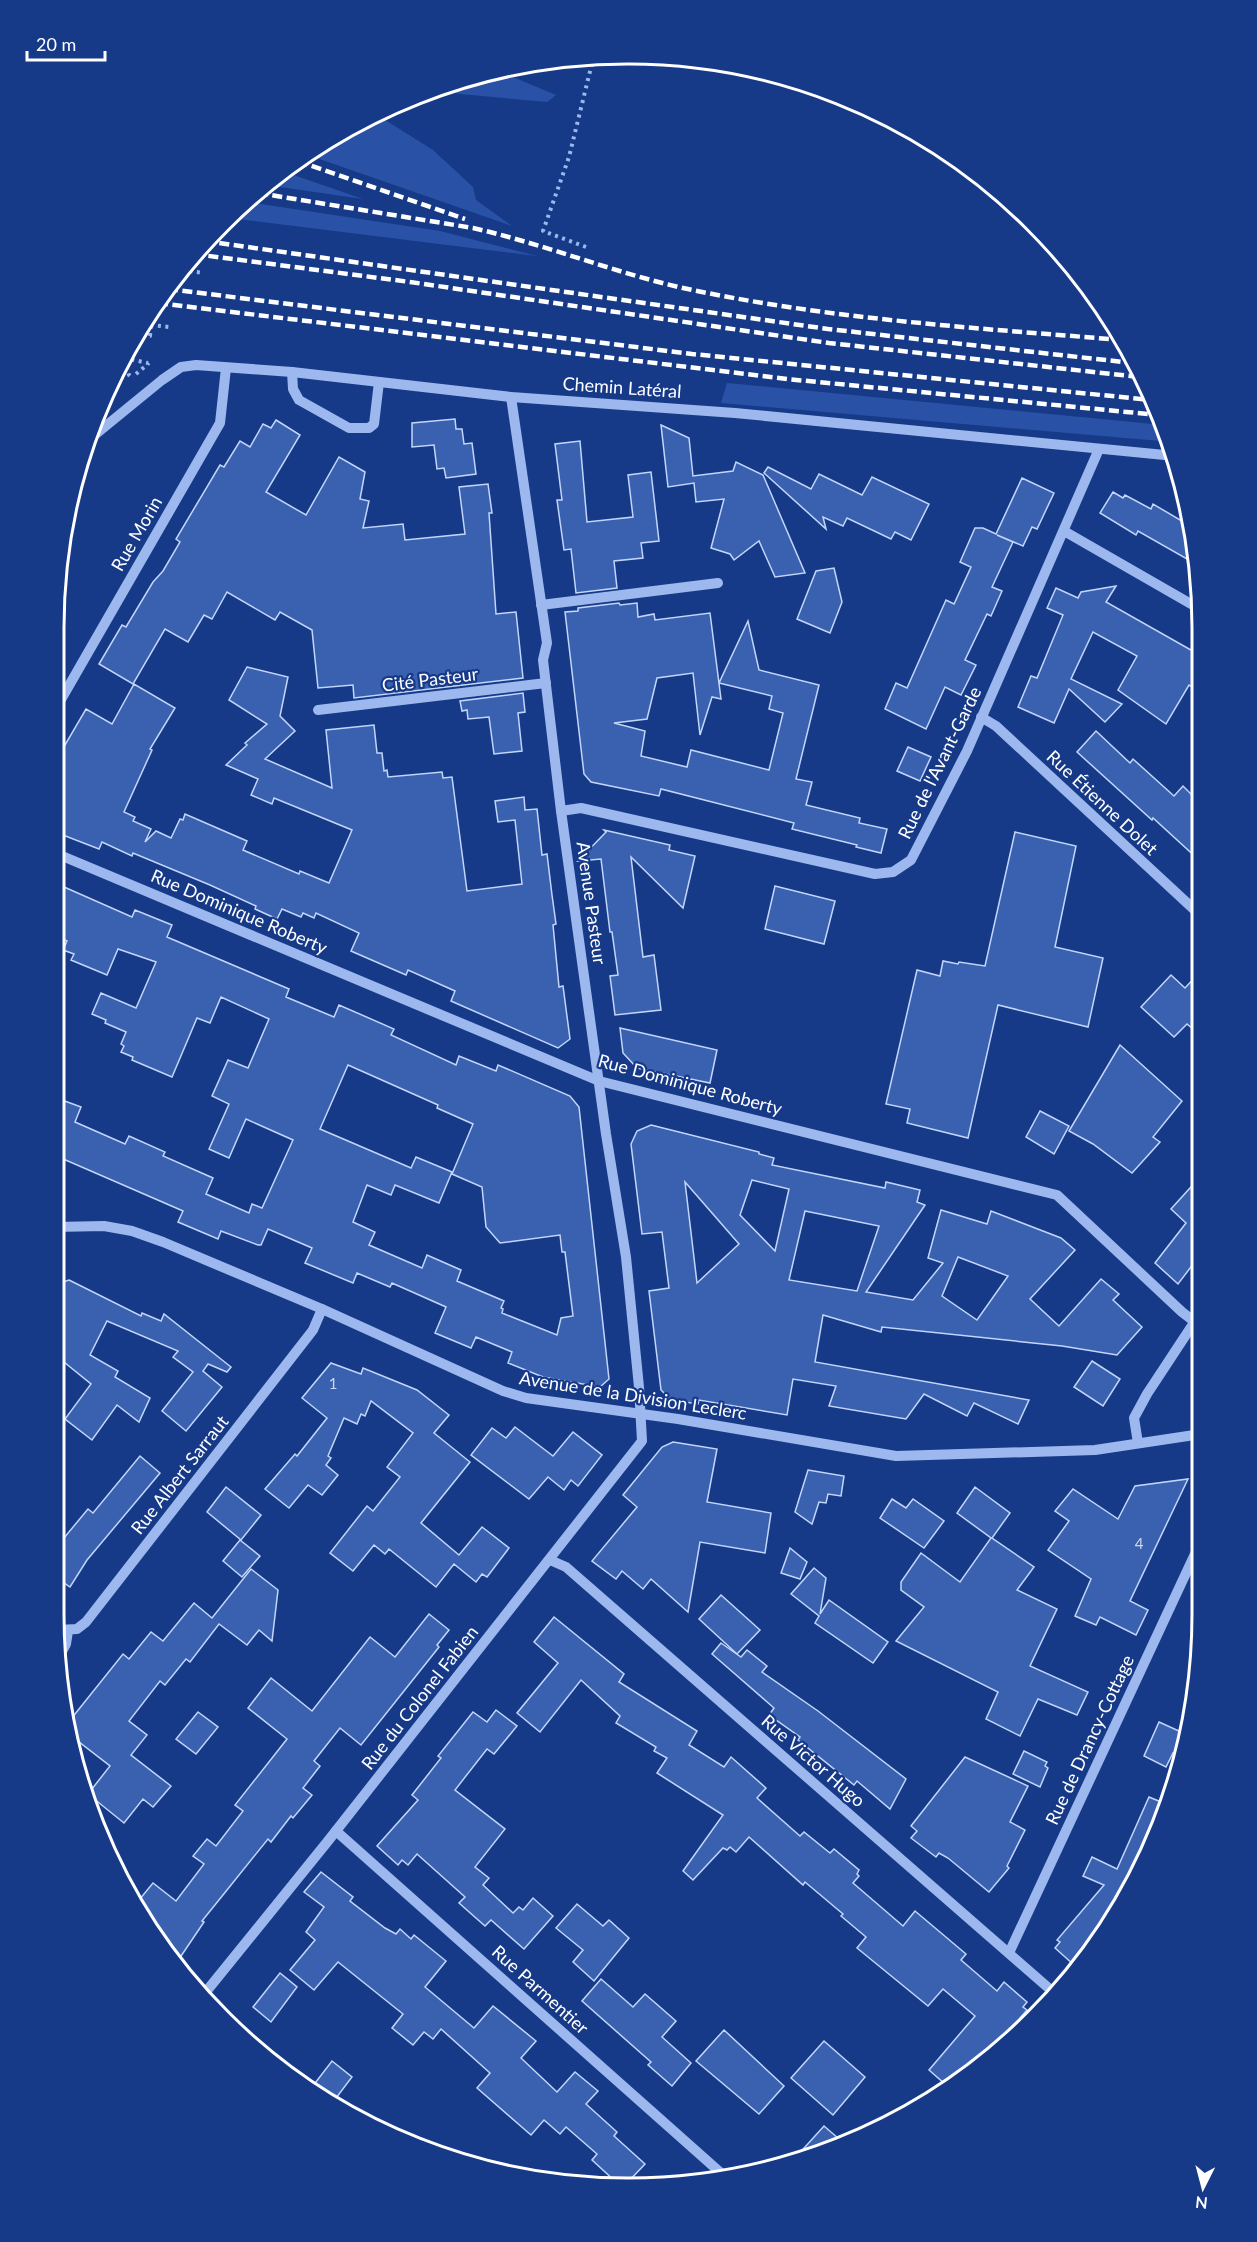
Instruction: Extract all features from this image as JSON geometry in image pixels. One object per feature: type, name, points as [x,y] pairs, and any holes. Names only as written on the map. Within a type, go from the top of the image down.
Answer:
[{"type":"street","name":"Chemin Latéral","points":[[100,430],[181,367],[196,365],[292,372],[511,397],[735,413],[1165,455]]},
{"type":"street","name":"Rue Morin","points":[[64,694],[220,423],[226,368]]},
{"type":"street","points":[[292,372],[293,389],[298,400],[349,428],[369,428],[374,424],[379,382]]},
{"type":"street","name":"Avenue Pasteur","points":[[511,397],[547,643],[543,660],[561,811],[626,1257],[641,1415]]},
{"type":"street","name":"Rue de l'Avant-Garde","points":[[561,811],[581,808],[875,874],[893,872],[911,860],[968,751],[1099,448]]},
{"type":"street","points":[[1064,531],[1191,604]]},
{"type":"street","points":[[541,605],[718,583]]},
{"type":"street","name":"Cité Pasteur","points":[[318,710],[546,683]]},
{"type":"street","name":"Rue Étienne Dolet","points":[[981,717],[996,726],[1192,908]]},
{"type":"street","name":"Rue Dominique Roberty","points":[[64,857],[599,1081],[1058,1195],[1182,1312],[1192,1315]]},
{"type":"street","name":"Avenue de la Division Leclerc","points":[[64,1227],[104,1226],[132,1231],[163,1242],[322,1309],[503,1391],[526,1398],[896,1456],[1095,1449],[1192,1435]]},
{"type":"street","name":"Rue Albert Sarraut","points":[[65,1630],[77,1629],[86,1622],[313,1330],[322,1309]]},
{"type":"street","points":[[1138,1443],[1134,1419],[1147,1394],[1192,1326]]},
{"type":"street","name":"Rue du Colonel Fabien","points":[[208,1990],[637,1451],[642,1442],[641,1415]]},
{"type":"street","name":"Rue Victor Hugo","points":[[550,1560],[566,1567],[1050,1988]]},
{"type":"street","name":"Rue de Drancy-Cottage","points":[[1009,1953],[1192,1560]]},
{"type":"street","name":"Rue Parmentier","points":[[336,1831],[718,2170]]},
{"type":"path","points":[[586,247],[543,231],[569,157],[591,66]]},
{"type":"path","points":[[192,271],[204,273]]},
{"type":"path","points":[[156,321],[169,327]]},
{"type":"path","points":[[133,360],[141,361]]},
{"type":"path","points":[[144,368],[149,363]]},
{"type":"path","points":[[128,370],[132,378]]},
{"type":"shaded area","points":[[511,77],[556,95],[547,102],[453,92]]},
{"type":"shaded area","points":[[385,120],[433,150],[473,187],[476,200],[512,226],[318,158]]},
{"type":"shaded area","points":[[294,175],[363,199],[278,187]]},
{"type":"shaded area","points":[[258,203],[440,231],[537,256],[241,219]]},
{"type":"shaded area","points":[[727,383],[1154,424],[1161,441],[721,403]]},
{"type":"building","points":[[455,419],[456,429],[462,429],[464,444],[472,443],[476,474],[446,478],[444,468],[437,469],[434,445],[412,447],[412,423]]},
{"type":"building","points":[[276,420],[300,435],[266,492],[306,515],[339,457],[365,472],[360,499],[369,501],[363,528],[403,524],[405,540],[465,534],[459,487],[488,484],[492,513],[489,513],[496,614],[516,612],[523,678],[354,698],[353,685],[318,688],[312,630],[280,612],[275,620],[227,592],[212,619],[204,615],[188,642],[165,629],[133,684],[99,664],[122,625],[126,627],[153,582],[163,571],[180,542],[176,539],[220,465],[224,467],[240,441],[250,447],[263,424],[271,428]]},
{"type":"building","points":[[661,425],[689,438],[693,476],[733,471],[736,462],[763,475],[805,573],[775,577],[759,541],[734,560],[730,554],[711,548],[724,499],[696,502],[694,483],[668,487]]},
{"type":"building","points":[[580,441],[587,522],[633,517],[628,475],[651,472],[659,541],[641,543],[643,558],[614,561],[617,588],[576,593],[571,549],[564,550],[557,500],[562,500],[555,444]]},
{"type":"building","points":[[768,467],[811,489],[819,474],[862,495],[872,477],[929,504],[911,540],[895,532],[891,539],[847,518],[843,526],[823,517],[826,529],[764,473]]},
{"type":"building","points":[[1022,478],[1054,493],[1037,529],[1032,527],[1023,546],[997,535],[1013,542],[992,587],[1002,591],[991,616],[987,614],[965,660],[976,665],[961,695],[945,687],[926,729],[885,709],[896,683],[907,688],[946,600],[954,604],[971,567],[960,562],[975,528],[983,528],[996,534]]},
{"type":"building","points":[[1113,492],[1123,498],[1125,495],[1151,509],[1153,504],[1183,521],[1188,557],[1187,559],[1138,531],[1136,535],[1100,513]]},
{"type":"building","points":[[834,568],[842,602],[830,633],[797,619],[816,571]]},
{"type":"building","points":[[1116,586],[1106,602],[1192,651],[1192,687],[1189,685],[1166,724],[1118,690],[1137,656],[1093,632],[1071,679],[1122,704],[1105,722],[1069,689],[1054,723],[1018,707],[1031,676],[1037,678],[1063,615],[1047,608],[1056,588],[1078,598],[1081,592]]},
{"type":"building","points":[[619,603],[620,605],[637,603],[638,617],[654,614],[655,620],[710,613],[721,699],[712,697],[700,735],[693,673],[657,678],[647,719],[614,723],[645,731],[641,756],[687,767],[691,750],[769,770],[783,713],[769,709],[772,696],[719,683],[748,621],[759,670],[819,685],[796,779],[812,782],[806,805],[860,818],[859,823],[887,829],[881,853],[792,829],[794,823],[661,789],[659,796],[591,782],[584,774],[565,612],[578,611],[578,608]]},
{"type":"building","points":[[247,667],[288,677],[280,716],[295,731],[265,759],[332,788],[326,730],[374,725],[377,753],[382,753],[384,771],[387,770],[388,777],[442,772],[443,778],[452,777],[467,891],[522,884],[515,820],[498,822],[495,801],[524,797],[525,810],[537,809],[542,855],[547,854],[556,924],[553,925],[559,987],[563,986],[570,1039],[558,1048],[451,1001],[455,991],[408,970],[406,975],[351,951],[359,933],[316,913],[314,918],[303,913],[301,917],[282,909],[277,919],[255,909],[256,906],[133,853],[132,856],[102,842],[99,849],[64,835],[64,747],[86,709],[112,724],[134,684],[175,708],[150,749],[152,750],[124,812],[135,817],[133,821],[151,829],[145,842],[156,831],[171,838],[185,814],[247,841],[243,850],[299,874],[300,871],[329,883],[352,830],[274,798],[272,804],[251,795],[258,779],[226,765],[247,745],[245,743],[267,724],[229,700]]},
{"type":"building","points":[[523,693],[525,712],[518,713],[522,751],[494,754],[489,717],[468,719],[467,710],[462,711],[460,701]]},
{"type":"building","points":[[1096,731],[1130,763],[1133,759],[1174,796],[1183,786],[1192,795],[1192,854],[1153,818],[1152,820],[1077,752]]},
{"type":"building","points":[[908,747],[931,757],[920,781],[897,771]]},
{"type":"building","points":[[604,830],[670,845],[669,850],[695,856],[683,908],[631,857],[643,957],[654,955],[661,1010],[615,1015],[610,976],[618,975],[601,859],[578,861],[606,832]]},
{"type":"building","points":[[1015,832],[1076,846],[1055,947],[1103,958],[1088,1027],[998,1005],[968,1138],[907,1123],[910,1109],[886,1104],[917,970],[940,976],[943,961],[985,966]]},
{"type":"building","points":[[775,886],[835,901],[824,944],[765,929]]},
{"type":"building","points":[[64,887],[132,917],[135,910],[172,925],[167,937],[289,989],[286,997],[334,1017],[339,1005],[394,1029],[391,1035],[456,1065],[459,1056],[496,1071],[498,1065],[570,1096],[579,1107],[609,1379],[600,1387],[543,1377],[508,1363],[512,1352],[476,1337],[471,1348],[435,1333],[446,1307],[392,1283],[390,1287],[357,1273],[353,1283],[305,1263],[312,1248],[268,1229],[261,1245],[221,1231],[218,1239],[178,1222],[183,1211],[64,1159],[64,1101],[81,1107],[75,1122],[125,1144],[129,1136],[165,1152],[163,1156],[213,1178],[206,1194],[249,1213],[252,1204],[262,1208],[293,1140],[246,1119],[229,1158],[209,1149],[229,1104],[212,1096],[228,1060],[248,1068],[269,1019],[221,997],[210,1023],[197,1018],[172,1077],[132,1060],[133,1057],[121,1052],[124,1046],[121,1044],[126,1032],[105,1023],[106,1020],[92,1014],[101,993],[136,1008],[156,962],[118,949],[107,975],[71,960],[74,954],[64,950],[67,941],[64,940]],"holes":[[[348,1065],[438,1105],[437,1108],[473,1124],[452,1174],[482,1187],[486,1227],[500,1243],[560,1235],[562,1252],[565,1252],[573,1316],[561,1318],[557,1335],[502,1313],[501,1308],[504,1301],[457,1281],[461,1270],[427,1255],[422,1268],[369,1245],[375,1232],[353,1222],[367,1185],[391,1195],[395,1185],[439,1203],[452,1172],[416,1157],[411,1168],[320,1129]]]},
{"type":"building","points":[[1171,975],[1185,988],[1192,981],[1192,1028],[1187,1024],[1174,1037],[1141,1007]]},
{"type":"building","points":[[620,1028],[717,1050],[710,1083],[637,1068],[623,1053]]},
{"type":"building","points":[[1120,1045],[1182,1101],[1153,1137],[1160,1142],[1132,1173],[1093,1144],[1069,1131]]},
{"type":"building","points":[[1040,1111],[1069,1126],[1054,1154],[1026,1137]]},
{"type":"building","points":[[651,1125],[759,1152],[759,1154],[774,1158],[772,1165],[885,1188],[886,1182],[920,1190],[917,1202],[925,1205],[866,1292],[913,1300],[943,1263],[928,1258],[941,1210],[987,1224],[991,1211],[1061,1238],[1075,1250],[1030,1299],[1059,1326],[1101,1279],[1119,1294],[1113,1300],[1142,1327],[1117,1355],[1062,1346],[882,1327],[881,1332],[823,1315],[815,1362],[1029,1400],[1018,1424],[974,1403],[967,1416],[924,1394],[906,1419],[829,1406],[836,1386],[793,1379],[787,1415],[699,1400],[698,1404],[671,1400],[661,1390],[649,1291],[669,1288],[662,1232],[642,1234],[631,1144],[637,1131]],"holes":[[[752,1180],[789,1189],[775,1251],[740,1215]],[[685,1182],[739,1244],[697,1283]],[[805,1211],[879,1226],[857,1291],[789,1280]],[[958,1257],[1008,1276],[977,1320],[942,1296]]]},
{"type":"building","points":[[1192,1186],[1192,1266],[1178,1284],[1155,1263],[1186,1223],[1171,1209]]},
{"type":"building","points":[[69,1280],[141,1316],[142,1313],[161,1321],[164,1314],[231,1367],[227,1372],[208,1364],[203,1371],[222,1387],[186,1431],[162,1411],[193,1372],[173,1357],[178,1351],[107,1321],[90,1355],[118,1371],[115,1377],[150,1398],[139,1422],[117,1405],[92,1440],[65,1419],[91,1384],[64,1362],[64,1282]]},
{"type":"building","points":[[1092,1361],[1120,1379],[1103,1406],[1074,1387]]},
{"type":"building","points":[[331,1363],[361,1374],[363,1368],[417,1390],[449,1415],[434,1433],[470,1462],[421,1523],[459,1555],[482,1527],[509,1548],[487,1577],[482,1574],[476,1582],[454,1564],[436,1587],[389,1549],[385,1554],[374,1545],[353,1571],[330,1553],[367,1506],[373,1511],[400,1477],[387,1467],[413,1433],[371,1401],[365,1416],[361,1414],[357,1424],[344,1418],[328,1456],[331,1458],[326,1465],[338,1475],[322,1495],[308,1485],[289,1508],[265,1489],[295,1454],[297,1456],[327,1418],[302,1398]]},
{"type":"building","points":[[515,1427],[553,1456],[573,1432],[602,1455],[578,1486],[571,1480],[564,1490],[548,1477],[529,1499],[471,1455],[492,1428],[506,1438]]},
{"type":"building","points":[[673,1442],[717,1449],[707,1502],[771,1513],[765,1553],[700,1542],[688,1612],[651,1579],[643,1589],[622,1571],[616,1579],[592,1561],[637,1507],[623,1495],[662,1447]]},
{"type":"building","points":[[140,1456],[160,1473],[87,1560],[70,1587],[64,1583],[64,1538],[88,1509],[93,1513]]},
{"type":"building","points":[[808,1470],[844,1476],[841,1496],[828,1494],[826,1503],[819,1502],[812,1524],[795,1512]]},
{"type":"building","points":[[1188,1479],[1130,1601],[1148,1610],[1136,1635],[1100,1617],[1096,1625],[1075,1616],[1091,1579],[1048,1550],[1069,1521],[1055,1511],[1073,1489],[1118,1519],[1135,1486]]},
{"type":"building","points":[[226,1487],[261,1515],[241,1540],[207,1512]]},
{"type":"building","points":[[975,1487],[1010,1513],[992,1538],[1034,1567],[1017,1590],[1057,1609],[1030,1666],[1088,1692],[1077,1715],[1038,1699],[1020,1736],[986,1719],[998,1692],[896,1641],[924,1607],[901,1590],[901,1582],[921,1553],[960,1582],[991,1538],[957,1513]]},
{"type":"building","points":[[892,1499],[906,1508],[913,1499],[944,1521],[924,1548],[880,1518]]},
{"type":"building","points":[[240,1540],[260,1556],[242,1577],[223,1561]]},
{"type":"building","points":[[790,1548],[807,1562],[800,1579],[781,1573]]},
{"type":"building","points":[[814,1568],[826,1578],[820,1614],[829,1600],[888,1642],[873,1663],[815,1623],[819,1616],[791,1594]]},
{"type":"building","points":[[251,1569],[278,1590],[272,1641],[259,1630],[247,1645],[219,1624],[190,1662],[186,1659],[165,1685],[160,1681],[129,1721],[147,1735],[131,1755],[171,1786],[153,1807],[143,1799],[124,1823],[96,1801],[92,1789],[110,1766],[80,1742],[74,1716],[123,1654],[129,1659],[151,1632],[163,1641],[194,1603],[212,1618]]},
{"type":"building","points":[[721,1595],[760,1630],[737,1654],[699,1619]]},
{"type":"building","points":[[429,1614],[449,1630],[437,1645],[439,1647],[361,1745],[340,1728],[314,1761],[320,1766],[303,1788],[312,1795],[293,1818],[291,1816],[271,1842],[268,1839],[202,1921],[204,1922],[181,1957],[141,1898],[153,1883],[176,1901],[204,1864],[193,1856],[207,1839],[216,1846],[243,1811],[235,1805],[287,1739],[248,1708],[271,1678],[312,1711],[370,1637],[395,1657]]},
{"type":"building","points":[[554,1617],[624,1674],[619,1682],[697,1731],[689,1745],[724,1767],[731,1757],[766,1788],[757,1798],[800,1836],[804,1832],[830,1853],[834,1849],[859,1870],[857,1874],[859,1876],[853,1883],[903,1926],[915,1911],[966,1954],[961,1960],[997,1991],[1004,1982],[1027,2002],[1023,2007],[1027,2010],[1000,2038],[942,2082],[929,2070],[975,2016],[943,1989],[928,2006],[857,1948],[866,1937],[841,1916],[843,1914],[805,1882],[803,1885],[749,1837],[736,1852],[730,1847],[727,1850],[723,1848],[693,1880],[683,1871],[723,1815],[657,1773],[667,1758],[654,1751],[656,1747],[616,1723],[620,1716],[581,1680],[540,1732],[517,1713],[558,1663],[534,1642]]},
{"type":"building","points":[[721,1643],[741,1657],[747,1650],[767,1666],[762,1672],[818,1711],[906,1779],[890,1809],[857,1781],[854,1785],[798,1740],[800,1737],[769,1715],[774,1708],[712,1654]]},
{"type":"building","points":[[496,1710],[517,1726],[494,1754],[487,1749],[455,1790],[505,1829],[475,1867],[489,1878],[483,1885],[513,1913],[519,1907],[523,1910],[533,1898],[553,1916],[524,1949],[491,1920],[485,1926],[459,1903],[465,1897],[417,1854],[408,1865],[402,1860],[398,1865],[377,1846],[418,1800],[412,1795],[441,1758],[438,1756],[473,1712],[487,1722]]},
{"type":"building","points":[[198,1712],[218,1727],[196,1754],[176,1739]]},
{"type":"building","points":[[1159,1722],[1180,1731],[1174,1754],[1166,1767],[1144,1756]]},
{"type":"building","points":[[1024,1751],[1047,1762],[1045,1766],[1048,1768],[1040,1787],[1013,1774]]},
{"type":"building","points":[[965,1757],[1028,1786],[1010,1822],[1025,1830],[1007,1866],[1009,1868],[989,1892],[948,1858],[939,1853],[936,1857],[911,1838],[917,1831],[911,1826]]},
{"type":"building","points":[[1149,1797],[1160,1802],[1150,1829],[1117,1896],[1071,1963],[1055,1948],[1060,1942],[1057,1940],[1104,1885],[1083,1876],[1092,1857],[1117,1869]]},
{"type":"building","points":[[321,1872],[353,1897],[350,1901],[385,1928],[396,1934],[400,1929],[411,1939],[414,1935],[446,1961],[425,1987],[474,2028],[493,2006],[536,2041],[521,2058],[557,2092],[575,2072],[598,2091],[586,2104],[617,2132],[614,2136],[645,2164],[632,2178],[611,2177],[592,2160],[597,2154],[566,2127],[560,2134],[544,2120],[531,2135],[477,2088],[490,2073],[441,2029],[433,2039],[424,2032],[413,2045],[392,2028],[403,2014],[338,1962],[314,1990],[290,1970],[315,1940],[306,1932],[324,1907],[304,1892]]},
{"type":"building","points":[[577,1904],[603,1926],[609,1920],[629,1938],[594,1981],[573,1962],[583,1950],[556,1928]]},
{"type":"building","points":[[280,1973],[297,1987],[271,2022],[253,2007]]},
{"type":"building","points":[[601,1979],[633,2007],[645,1994],[676,2021],[662,2037],[691,2063],[672,2086],[648,2065],[651,2062],[582,2001]]},
{"type":"building","points":[[724,2030],[784,2086],[759,2114],[696,2061]]},
{"type":"building","points":[[824,2041],[865,2077],[833,2115],[791,2078]]},
{"type":"building","points":[[332,2061],[352,2077],[337,2096],[316,2082]]},
{"type":"building","points":[[824,2126],[837,2138],[810,2148],[802,2150]]},
{"type":"railway","points":[[308,165],[465,219]]},
{"type":"railway","points":[[268,195],[473,228],[683,288],[737,299],[901,321],[1112,339]]},
{"type":"railway","points":[[218,243],[828,329],[1125,362]]},
{"type":"railway","points":[[205,255],[410,282],[829,343],[1133,376]]},
{"type":"railway","points":[[177,290],[692,354],[1144,399]]},
{"type":"railway","points":[[168,304],[787,379],[1150,414]]}]
